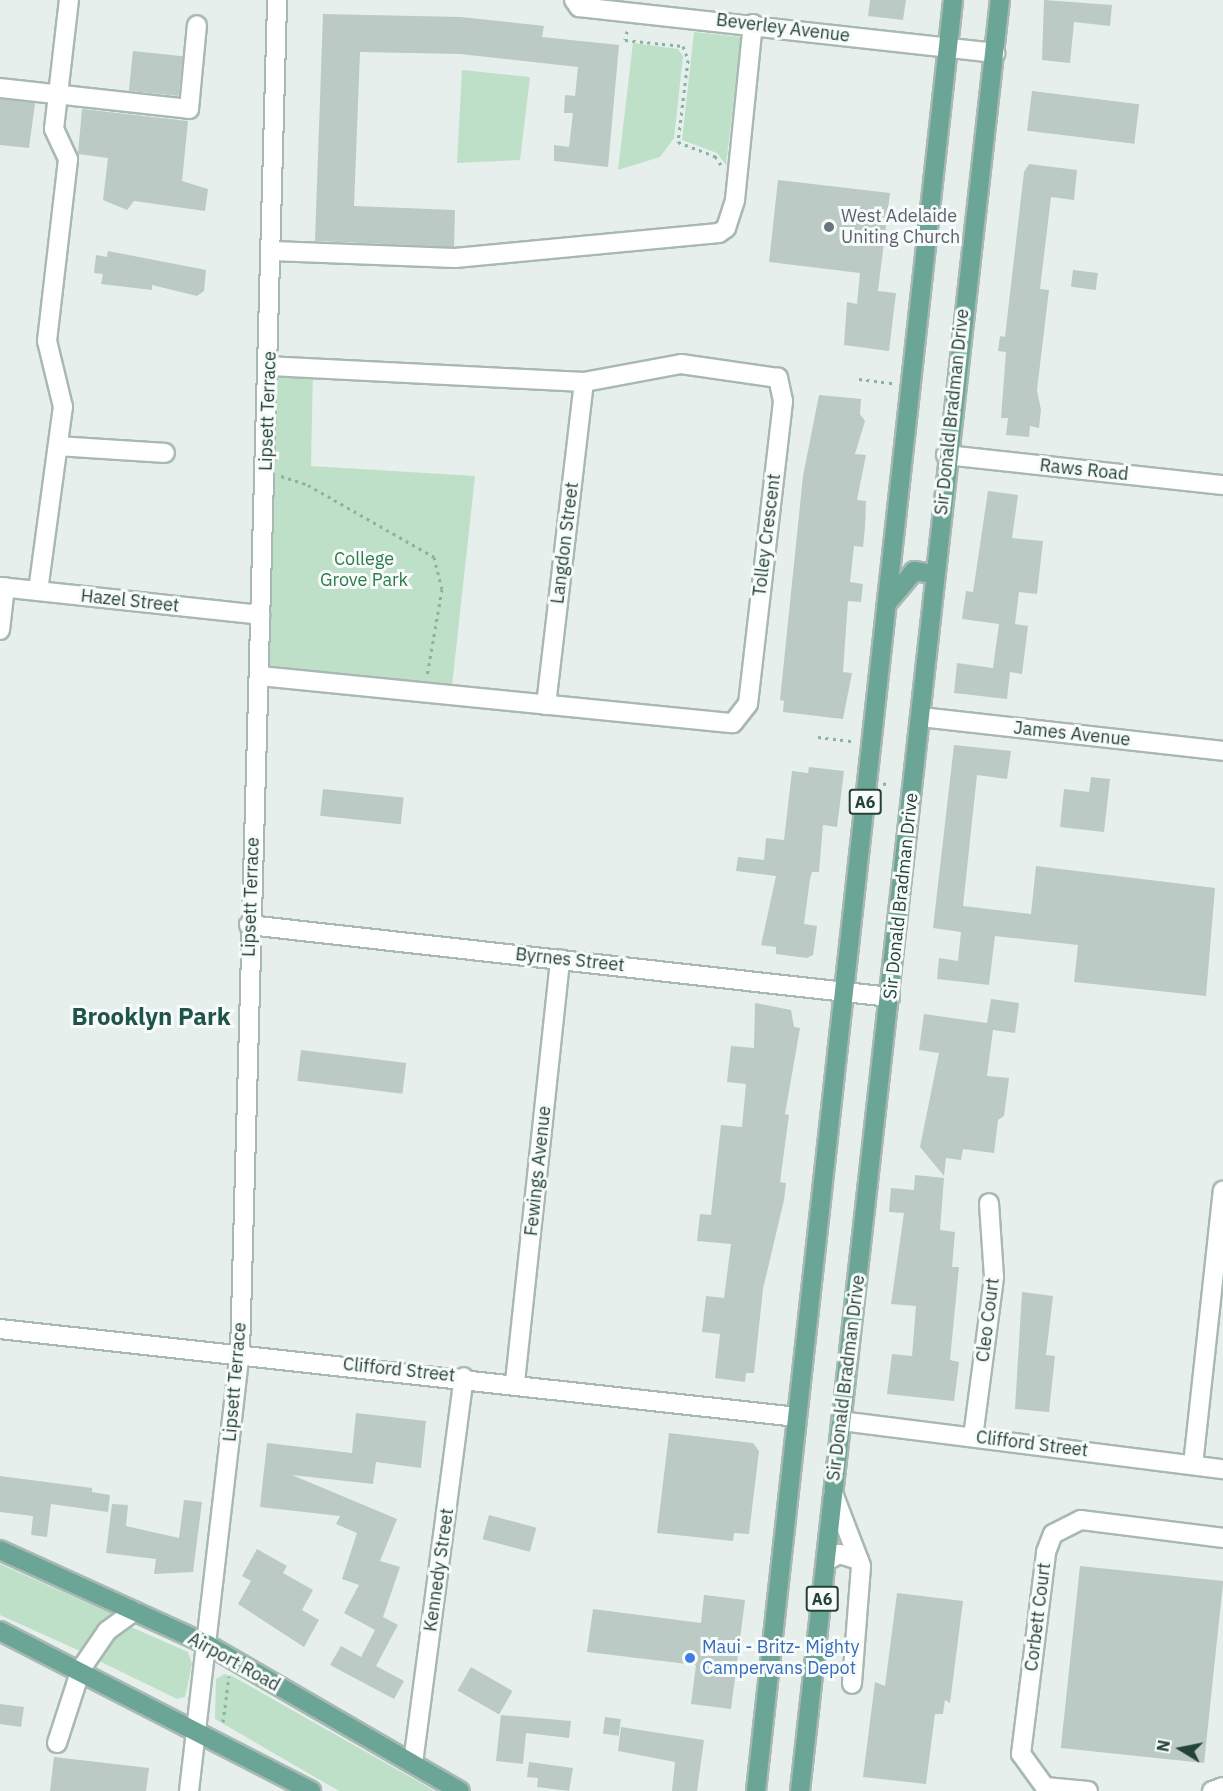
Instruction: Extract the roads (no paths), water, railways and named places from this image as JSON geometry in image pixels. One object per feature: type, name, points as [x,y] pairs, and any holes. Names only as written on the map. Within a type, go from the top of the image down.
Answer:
[{"type":"main road","name":"A6","points":[[756,1791],[913,386],[953,0]]},
{"type":"main road","name":"Sir Donald Bradman Drive","points":[[801,1786],[921,717],[946,455],[1000,0]]},
{"type":"main road","points":[[889,601],[914,571],[934,574]]},
{"type":"main road","name":"Airport Road","points":[[0,1550],[208,1646],[460,1791]]},
{"type":"main road","points":[[0,1631],[81,1668],[311,1791]]},
{"type":"street","points":[[38,591],[63,407],[47,341],[68,159],[54,129],[69,0]]},
{"type":"street","name":"Lipsett Terrace","points":[[189,1791],[208,1646],[240,1353],[249,925],[270,366],[277,0]]},
{"type":"street","name":"Beverley Avenue","points":[[574,0],[579,7],[753,24],[994,53]]},
{"type":"street","points":[[272,251],[455,258],[719,233],[726,228],[735,200],[753,24]]},
{"type":"street","points":[[0,88],[189,109],[197,25]]},
{"type":"street","name":"Tolley Crescent","points":[[260,676],[718,725],[742,717],[748,704],[783,401],[778,378],[681,364],[584,382],[270,366]]},
{"type":"street","name":"Langdon Street","points":[[546,705],[584,382]]},
{"type":"street","points":[[58,446],[165,453]]},
{"type":"street","name":"Raws Road","points":[[946,455],[1223,485]]},
{"type":"street","points":[[0,630],[3,587]]},
{"type":"street","name":"Hazel Street","points":[[3,587],[261,615]]},
{"type":"street","name":"James Avenue","points":[[921,717],[1223,751]]},
{"type":"street","name":"Byrnes Street","points":[[249,925],[890,997]]},
{"type":"street","name":"Fewings Avenue","points":[[515,1382],[560,959]]},
{"type":"street","points":[[1192,1466],[1223,1191]]},
{"type":"street","name":"Cleo Court","points":[[973,1437],[994,1277],[989,1203]]},
{"type":"street","name":"Clifford Street","points":[[0,1329],[515,1382],[797,1417]]},
{"type":"street","name":"Kennedy Street","points":[[413,1763],[465,1377]]},
{"type":"street","name":"Clifford Street","points":[[841,1421],[1223,1469]]},
{"type":"street","points":[[833,1493],[859,1560],[852,1684]]},
{"type":"street","name":"Corbett Court","points":[[1088,1791],[1045,1787],[1022,1755],[1046,1552],[1053,1534],[1081,1520],[1223,1539]]},
{"type":"street","points":[[826,1561],[839,1554],[859,1560]]},
{"type":"street","points":[[57,1743],[81,1668],[107,1631],[135,1611]]},
{"type":"street","points":[[1212,1791],[1223,1787]]},
{"type":"place","name":"West Adelaide Uniting Church","points":[[829,227]]},
{"type":"place","name":"Maui - Britz- Mighty Campervans Depot","points":[[690,1658]]},
{"type":"district","name":"Brooklyn Park","points":[[151,1017]]},
{"type":"park label","name":"College Grove Park","points":[[364,570]]}]
